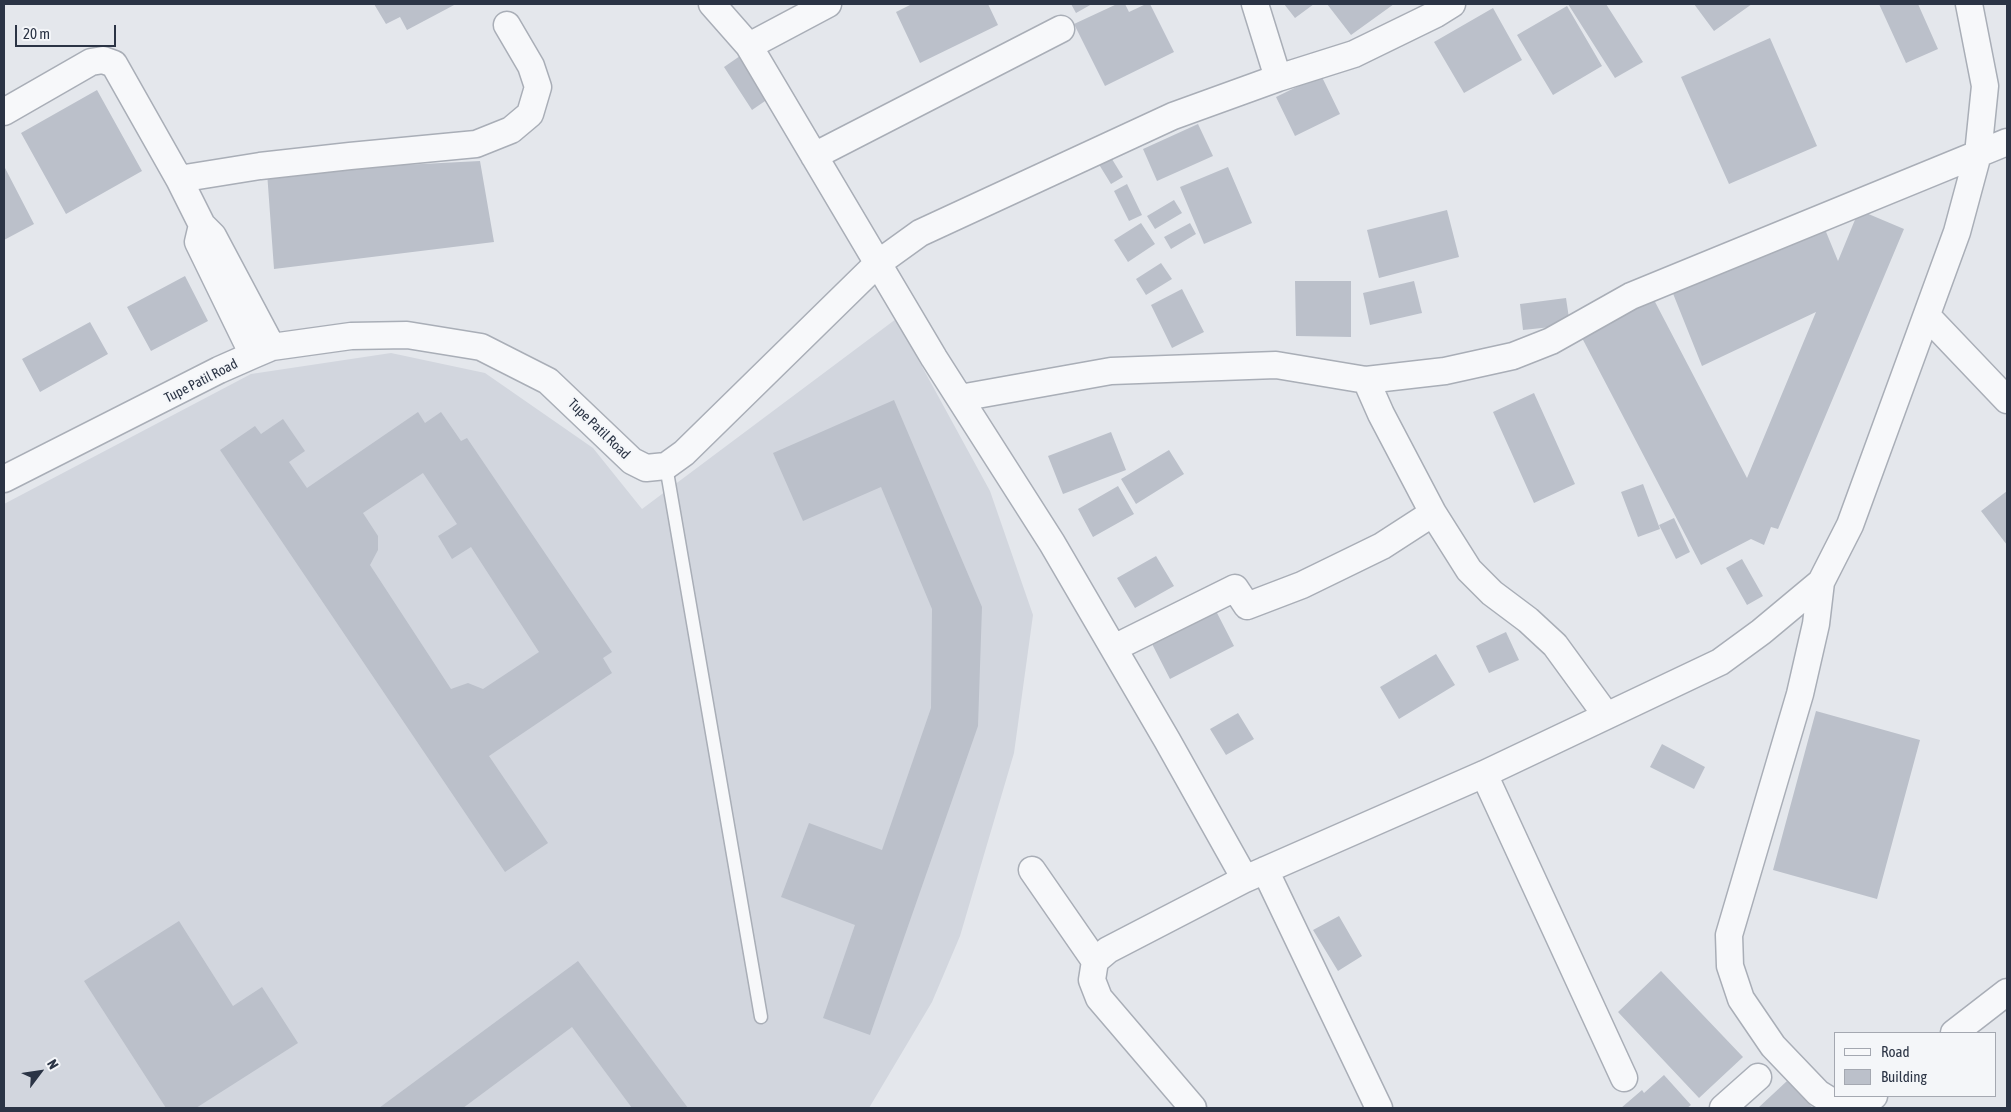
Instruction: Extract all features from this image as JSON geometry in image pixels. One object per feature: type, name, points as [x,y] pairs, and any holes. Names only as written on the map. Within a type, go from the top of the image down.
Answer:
[{"type":"street","points":[[712,4],[750,46],[877,264],[1052,543],[1114,648],[1255,874],[1379,1108]]},
{"type":"street","points":[[750,46],[828,4]]},
{"type":"street","points":[[1255,4],[1278,78]]},
{"type":"street","points":[[666,466],[684,453],[877,264],[920,234],[1164,120],[1278,78],[1354,54],[1436,14],[1452,4]]},
{"type":"street","points":[[1872,1097],[1860,1104],[1839,1106],[1818,1092],[1773,1046],[1742,999],[1730,966],[1729,934],[1800,694],[1816,624],[1821,582],[1850,524],[1927,316],[1957,232],[1978,154],[1985,86],[1968,4]]},
{"type":"street","points":[[179,179],[260,166],[476,144],[511,130],[530,114],[538,87],[531,66],[507,25]]},
{"type":"street","points":[[814,156],[1061,29]]},
{"type":"street","points":[[4,112],[91,62],[103,60],[114,64],[179,179],[202,225],[198,242],[263,351]]},
{"type":"street","points":[[960,398],[1111,371],[1276,365],[1366,380],[1445,371],[1513,356],[1551,340],[1631,296],[2007,142]]},
{"type":"street","points":[[1927,316],[2007,400]]},
{"type":"street","name":"Tupe Patil Road","points":[[4,479],[219,370],[263,351],[351,336],[407,335],[481,347],[548,381],[632,461],[646,468],[666,466]]},
{"type":"street","points":[[1366,380],[1381,414],[1433,513],[1469,570],[1492,593],[1528,620],[1555,645],[1606,715]]},
{"type":"street","points":[[1114,648],[1235,588],[1247,606],[1302,585],[1382,546],[1433,513]]},
{"type":"street","points":[[1193,1108],[1099,998],[1092,980],[1095,961],[1108,950],[1255,874],[1484,774],[1720,662],[1761,632],[1821,582]]},
{"type":"street","points":[[1484,774],[1624,1078]]},
{"type":"street","points":[[1032,870],[1095,961]]},
{"type":"street","points":[[1955,1032],[2007,992]]},
{"type":"street","points":[[1723,1108],[1758,1077]]},
{"type":"lane","points":[[666,466],[761,1017]]},
{"type":"shaded area","points":[[896,319],[990,491],[1033,615],[1014,753],[960,936],[932,1002],[869,1108],[4,1108],[4,504],[251,374],[391,353],[485,373],[593,448],[642,509]]},
{"type":"building","points":[[374,4],[456,4],[407,30],[400,17],[386,24]]},
{"type":"building","points":[[912,4],[988,4],[998,25],[920,63],[896,12]]},
{"type":"building","points":[[1071,4],[1092,4],[1076,13]]},
{"type":"building","points":[[1117,4],[1125,4],[1129,12],[1150,4],[1174,52],[1105,86],[1074,24]]},
{"type":"building","points":[[1284,4],[1314,4],[1295,18]]},
{"type":"building","points":[[1327,4],[1394,4],[1351,35]]},
{"type":"building","points":[[1568,4],[1606,4],[1643,62],[1615,78]]},
{"type":"building","points":[[1694,4],[1752,4],[1714,31]]},
{"type":"building","points":[[1879,4],[1918,4],[1938,49],[1906,63]]},
{"type":"building","points":[[1567,6],[1602,66],[1553,95],[1517,35]]},
{"type":"building","points":[[1493,8],[1522,60],[1464,93],[1434,42]]},
{"type":"building","points":[[1770,38],[1817,146],[1729,184],[1681,77]]},
{"type":"building","points":[[740,56],[768,99],[752,110],[724,67]]},
{"type":"building","points":[[1321,75],[1340,114],[1295,136],[1276,97]]},
{"type":"building","points":[[97,90],[142,171],[66,214],[21,133]]},
{"type":"building","points":[[1198,124],[1213,156],[1157,181],[1143,149]]},
{"type":"building","points":[[1107,151],[1123,177],[1111,184],[1095,158]]},
{"type":"building","points":[[480,161],[494,242],[274,269],[267,172]]},
{"type":"building","points":[[4,166],[34,224],[4,240]]},
{"type":"building","points":[[1228,167],[1252,223],[1204,244],[1180,187]]},
{"type":"building","points":[[1127,184],[1142,215],[1129,221],[1114,191]]},
{"type":"building","points":[[1174,200],[1182,213],[1155,229],[1147,216]]},
{"type":"building","points":[[1447,210],[1459,257],[1379,278],[1367,230]]},
{"type":"building","points":[[1859,210],[1904,229],[1778,529],[1771,527],[1764,545],[1751,539],[1701,565],[1581,336],[1653,298],[1747,478],[1816,312],[1702,366],[1668,281],[1822,222],[1838,261]]},
{"type":"building","points":[[1141,223],[1155,244],[1128,262],[1114,240]]},
{"type":"building","points":[[1190,223],[1196,234],[1171,249],[1164,237]]},
{"type":"building","points":[[1161,263],[1172,279],[1146,295],[1136,279]]},
{"type":"building","points":[[185,276],[208,321],[151,351],[127,307]]},
{"type":"building","points":[[1295,281],[1351,281],[1351,337],[1296,336]]},
{"type":"building","points":[[1414,281],[1422,313],[1370,325],[1363,293]]},
{"type":"building","points":[[1182,289],[1204,332],[1172,348],[1151,305]]},
{"type":"building","points":[[1566,298],[1570,325],[1523,330],[1520,304]]},
{"type":"building","points":[[90,322],[108,354],[40,392],[22,359]]},
{"type":"building","points":[[1534,393],[1575,484],[1534,503],[1493,412]]},
{"type":"building","points":[[894,400],[982,607],[978,726],[870,1035],[823,1018],[855,925],[781,897],[809,823],[882,850],[931,708],[932,609],[881,487],[803,521],[773,453]]},
{"type":"building","points":[[418,412],[425,423],[441,412],[461,441],[467,438],[612,652],[603,658],[612,673],[489,756],[548,843],[505,872],[220,450],[255,426],[261,434],[283,419],[305,451],[289,462],[307,488]],"holes":[[[423,473],[457,524],[438,536],[452,559],[471,547],[539,652],[483,689],[468,683],[451,689],[370,565],[378,550],[378,536],[363,513]]]},
{"type":"building","points":[[1111,432],[1126,470],[1063,494],[1048,456]]},
{"type":"building","points":[[1169,450],[1184,474],[1136,504],[1121,479]]},
{"type":"building","points":[[1643,484],[1660,529],[1638,537],[1621,492]]},
{"type":"building","points":[[1118,486],[1134,514],[1093,537],[1078,509]]},
{"type":"building","points":[[2007,491],[2007,545],[1981,511]]},
{"type":"building","points":[[1674,518],[1690,552],[1676,559],[1659,525]]},
{"type":"building","points":[[1156,556],[1174,586],[1135,608],[1117,578]]},
{"type":"building","points":[[1742,559],[1763,596],[1747,605],[1726,568]]},
{"type":"building","points":[[1215,609],[1234,646],[1170,679],[1151,642]]},
{"type":"building","points":[[1506,632],[1519,660],[1489,673],[1476,646]]},
{"type":"building","points":[[1436,654],[1455,685],[1399,719],[1380,687]]},
{"type":"building","points":[[1816,711],[1920,740],[1877,899],[1773,870]]},
{"type":"building","points":[[1238,713],[1254,739],[1226,755],[1210,729]]},
{"type":"building","points":[[1662,744],[1705,767],[1694,789],[1650,767]]},
{"type":"building","points":[[1339,916],[1362,956],[1338,971],[1313,930]]},
{"type":"building","points":[[179,921],[233,1006],[262,987],[298,1043],[196,1108],[166,1108],[84,981]]},
{"type":"building","points":[[578,961],[688,1108],[632,1108],[572,1027],[463,1108],[379,1108]]},
{"type":"building","points":[[1661,971],[1743,1057],[1699,1098],[1618,1012]]},
{"type":"building","points":[[1664,1075],[1691,1105],[1687,1108],[1621,1108],[1642,1090],[1644,1093]]},
{"type":"building","points":[[1787,1081],[1813,1108],[1758,1108]]}]
